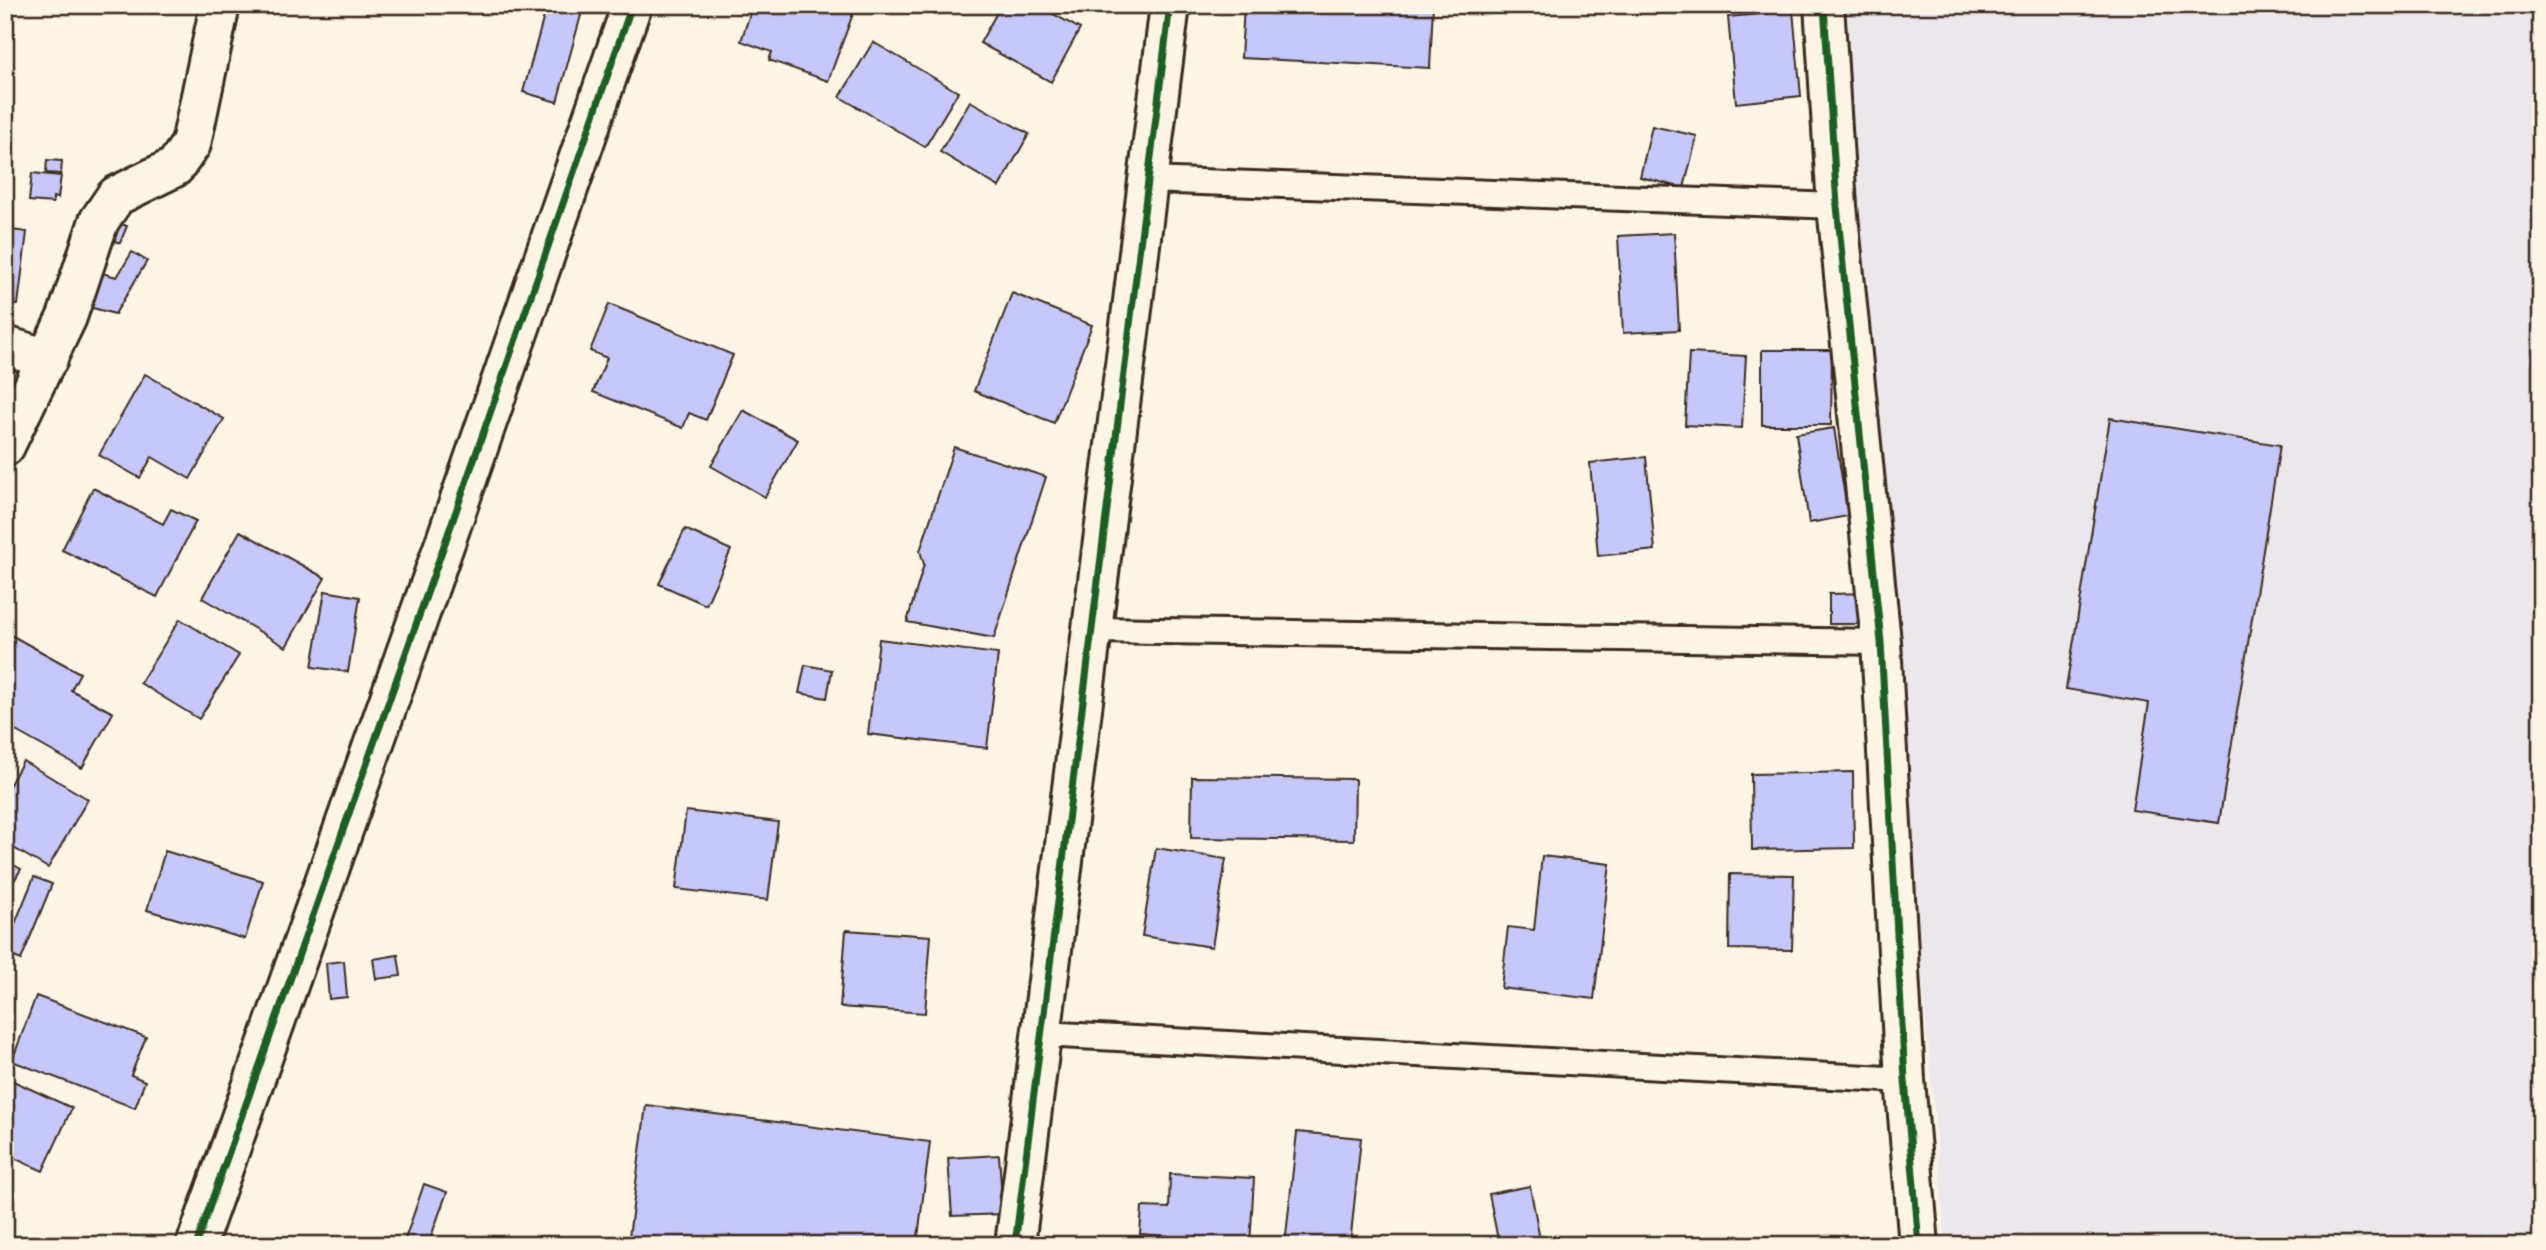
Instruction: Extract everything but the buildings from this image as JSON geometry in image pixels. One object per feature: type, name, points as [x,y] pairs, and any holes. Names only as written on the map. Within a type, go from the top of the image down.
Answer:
[{"type":"street","points":[[5,446],[67,317],[99,221],[116,196],[175,167],[191,144],[219,5]]},
{"type":"street","points":[[195,1245],[447,537],[632,5]]},
{"type":"street","points":[[1015,1245],[1170,5]]},
{"type":"street","points":[[1824,5],[1837,206],[1881,642],[1905,1080],[1919,1245]]},
{"type":"street","points":[[5,346],[48,359]]},
{"type":"lane","points":[[1148,180],[1837,206]]},
{"type":"lane","points":[[1092,630],[1881,642]]},
{"type":"lane","points":[[1042,1034],[1905,1080]]},
{"type":"shaded area","points":[[1835,5],[2541,5],[2541,1245],[1946,1245]]},
{"type":"cycle path","points":[[196,1245],[632,5]]},
{"type":"cycle path","points":[[1015,1245],[1170,5]]},
{"type":"cycle path","points":[[1824,5],[1837,206],[1881,642],[1905,1080],[1919,1245]]}]
